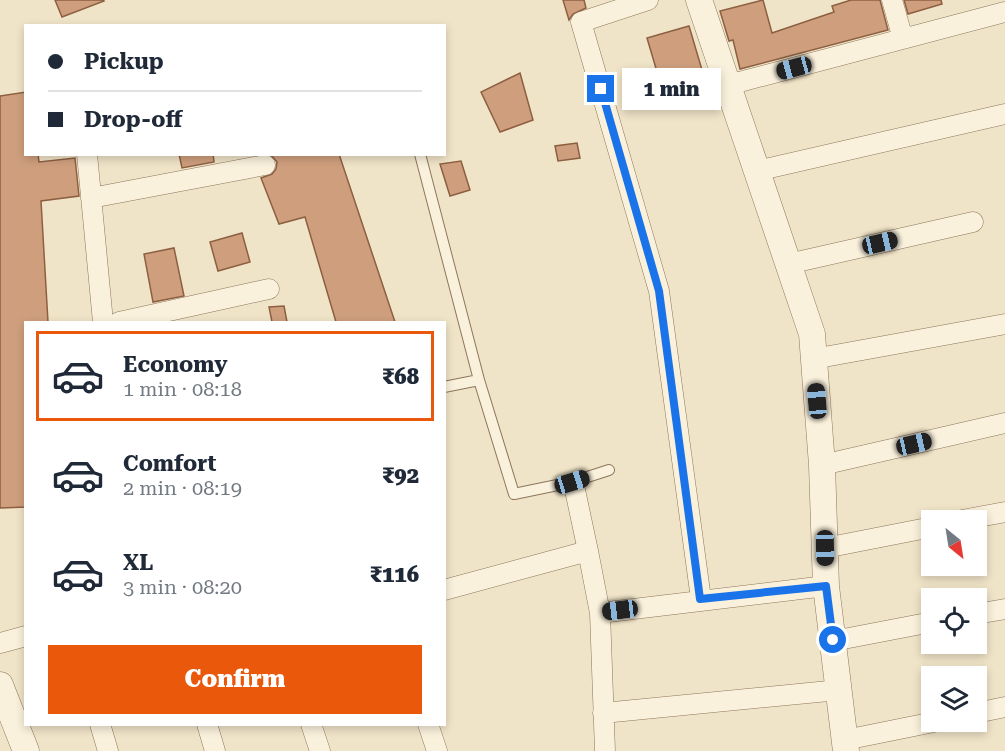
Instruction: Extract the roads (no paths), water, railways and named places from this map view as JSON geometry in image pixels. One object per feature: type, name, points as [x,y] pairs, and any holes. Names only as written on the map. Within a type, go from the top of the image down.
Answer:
[{"type":"street","points":[[648,0],[581,22],[659,291],[700,599]]},
{"type":"street","points":[[699,0],[812,334],[822,465],[826,586],[845,745],[921,725]]},
{"type":"street","points":[[892,0],[903,39]]},
{"type":"street","points":[[728,86],[1005,12]]},
{"type":"street","points":[[757,171],[1005,114]]},
{"type":"street","points":[[87,156],[103,321]]},
{"type":"street","points":[[91,198],[266,165]]},
{"type":"street","points":[[788,264],[973,222]]},
{"type":"street","points":[[124,321],[269,289]]},
{"type":"street","points":[[813,359],[1005,324]]},
{"type":"street","points":[[822,465],[1005,423]]},
{"type":"street","points":[[573,486],[600,613],[605,751]]},
{"type":"street","points":[[987,515],[1005,512]]},
{"type":"street","points":[[825,548],[921,528]]},
{"type":"street","points":[[446,589],[588,551]]},
{"type":"street","points":[[600,613],[700,599],[826,586]]},
{"type":"street","points":[[987,612],[1005,609]]},
{"type":"street","points":[[833,640],[921,624]]},
{"type":"street","points":[[0,643],[24,637]]},
{"type":"street","points":[[603,713],[839,690]]},
{"type":"street","points":[[11,697],[26,751]]},
{"type":"street","points":[[987,711],[1005,707]]},
{"type":"street","points":[[101,726],[108,751]]},
{"type":"street","points":[[208,726],[215,751]]},
{"type":"street","points":[[312,726],[320,751]]},
{"type":"street","points":[[429,726],[437,751]]},
{"type":"lane","points":[[421,156],[479,380],[514,494],[573,486],[609,471]]},
{"type":"lane","points":[[446,387],[479,380]]}]
